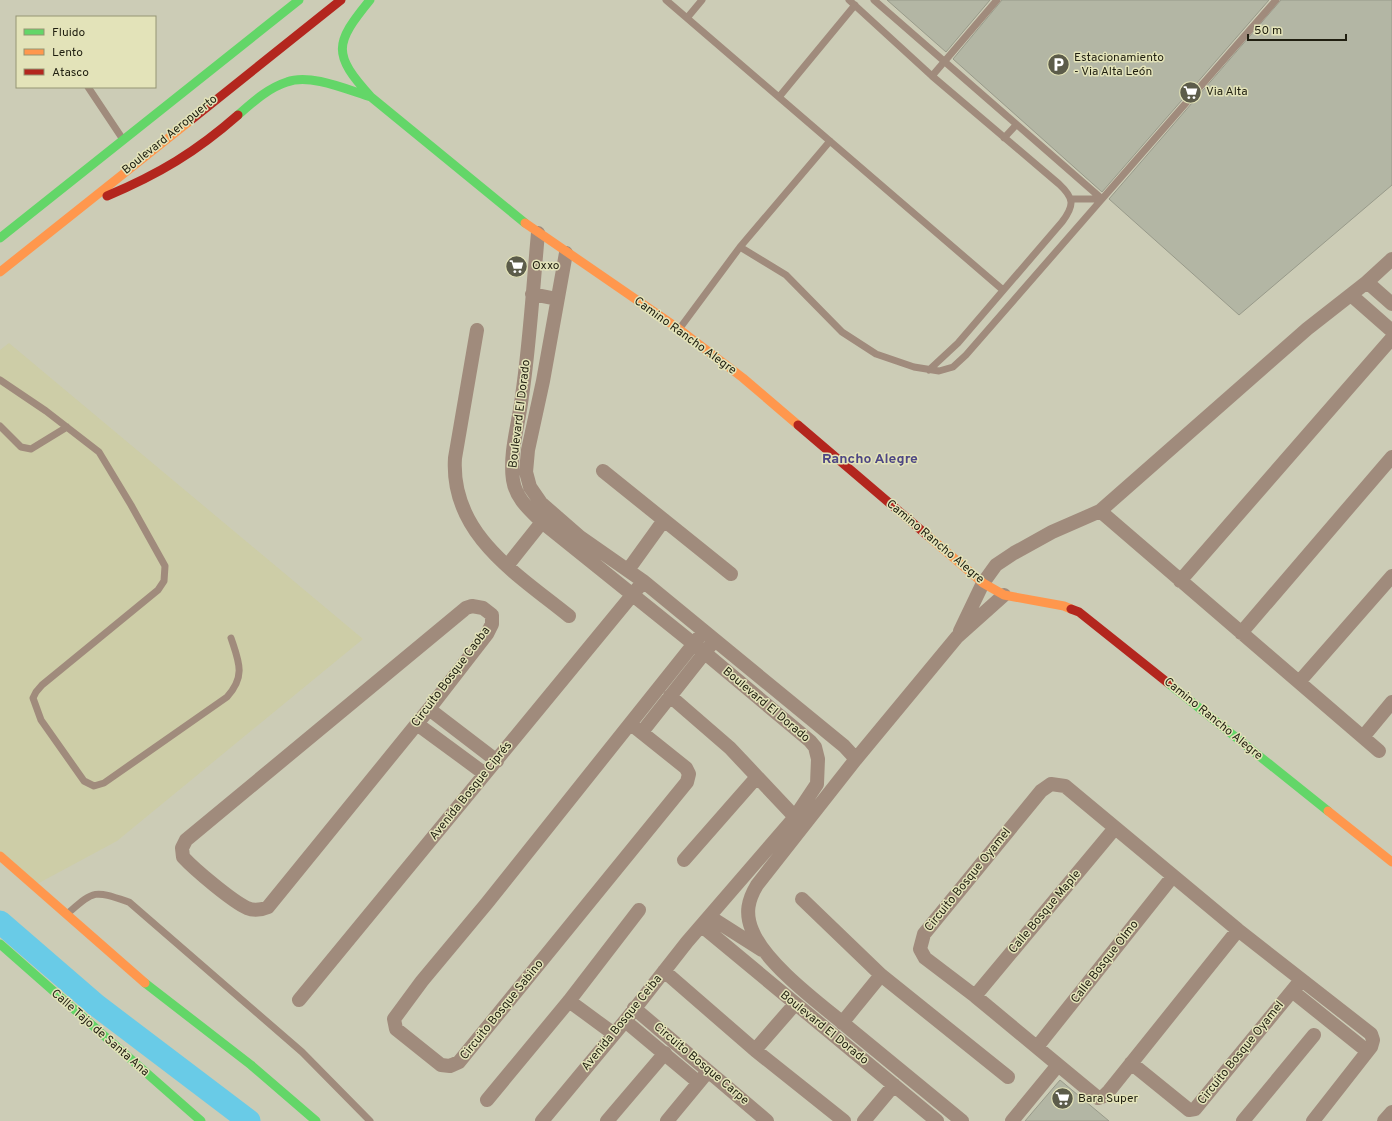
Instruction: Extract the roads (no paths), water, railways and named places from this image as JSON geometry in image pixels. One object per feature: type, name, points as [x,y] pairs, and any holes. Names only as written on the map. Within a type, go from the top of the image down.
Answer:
[{"type":"main road","name":"Boulevard Aeropuerto","points":[[0,238],[299,0]]},
{"type":"main road","name":"Boulevard Aeropuerto","points":[[0,272],[341,0]]},
{"type":"main road","points":[[370,0],[345,32],[341,51],[343,61],[348,71],[370,98],[538,233],[566,253]]},
{"type":"main road","points":[[80,207],[140,181],[182,159],[202,146],[268,92],[287,81],[297,80],[325,84],[370,98]]},
{"type":"main road","name":"Camino Rancho Alegre","points":[[566,253],[679,329],[744,378],[983,583],[1004,595],[1064,606],[1079,612],[1392,861]]},
{"type":"main road","points":[[0,856],[158,994],[251,1064],[316,1121]]},
{"type":"main road","name":"Calle Tajo de Santa Ana","points":[[0,944],[201,1121]]},
{"type":"street","name":"Boulevard El Dorado","points":[[538,233],[524,378],[512,467],[513,481],[517,493],[523,503],[542,522],[699,649],[815,747],[818,759],[816,784],[795,817],[706,922],[795,1004],[937,1121]]},
{"type":"street","name":"Boulevard El Dorado","points":[[566,253],[543,382],[528,450],[526,472],[530,486],[542,503],[580,537],[643,581],[844,746],[856,759]]},
{"type":"street","name":"Boulevard El Dorado","points":[[957,637],[983,583],[996,565],[1014,553],[1052,532],[1100,511],[1307,329],[1351,295],[1392,260]]},
{"type":"street","points":[[1367,282],[1392,304]]},
{"type":"street","points":[[532,294],[557,299]]},
{"type":"street","points":[[1351,295],[1392,331]]},
{"type":"street","points":[[478,330],[454,472],[460,501],[475,533],[507,566],[569,616]]},
{"type":"street","points":[[1180,580],[1392,338]]},
{"type":"street","points":[[524,378],[543,382]]},
{"type":"street","points":[[1241,633],[1392,457]]},
{"type":"street","points":[[603,471],[731,574]]},
{"type":"street","points":[[1100,511],[1379,751]]},
{"type":"street","points":[[628,570],[664,520]]},
{"type":"street","points":[[507,566],[542,522]]},
{"type":"street","points":[[1299,682],[1392,576]]},
{"type":"street","name":"Avenida Bosque Ciprés","points":[[299,1000],[643,581]]},
{"type":"street","name":"Boulevard El Dorado","points":[[962,1121],[800,987],[766,952],[751,927],[747,908],[750,896],[769,870],[856,759],[957,637],[1004,595]]},
{"type":"street","name":"Circuito Bosque Caoba","points":[[477,606],[489,611],[492,615],[492,620],[487,634],[429,709],[268,907],[260,910],[247,908],[222,891],[183,857],[182,848],[186,840],[466,608],[477,606]]},
{"type":"street","name":"Circuito Bosque Sabino","points":[[637,728],[670,696],[699,649],[704,631]]},
{"type":"street","name":"Circuito Bosque Sabino","points":[[637,728],[686,768],[689,774],[687,782],[459,1062],[450,1066],[441,1065],[396,1030],[394,1019],[422,981],[637,728],[699,649],[715,639]]},
{"type":"street","points":[[670,696],[730,748],[756,778],[795,817]]},
{"type":"street","points":[[1363,737],[1392,702]]},
{"type":"street","points":[[429,709],[496,761]]},
{"type":"street","points":[[417,724],[485,774]]},
{"type":"street","points":[[684,860],[756,778]]},
{"type":"street","name":"Circuito Bosque Oyamel","points":[[1238,930],[1104,1096],[1098,1098],[975,996],[925,958],[920,949],[921,938],[1041,791],[1051,784],[1065,786],[1238,930],[1371,1034],[1372,1043],[1368,1051],[1292,991]]},
{"type":"street","name":"Calle Bosque Maple","points":[[975,996],[1115,828]]},
{"type":"street","name":"Calle Bosque Olmo","points":[[1037,1047],[1173,876]]},
{"type":"street","points":[[802,899],[881,975],[1008,1077]]},
{"type":"street","points":[[487,1100],[569,1001],[639,910]]},
{"type":"street","points":[[706,922],[766,952]]},
{"type":"street","name":"Avenida Bosque Ceiba","points":[[542,1121],[625,1021],[664,971],[706,922]]},
{"type":"street","points":[[664,971],[755,1050],[844,1121]]},
{"type":"street","points":[[842,1023],[881,975]]},
{"type":"street","name":"Circuito Bosque Oyamel","points":[[1131,1063],[1189,1110],[1195,1109],[1301,980]]},
{"type":"street","points":[[569,1001],[614,1034]]},
{"type":"street","points":[[755,1050],[795,1004]]},
{"type":"street","name":"Circuito Bosque Carpe","points":[[634,1008],[767,1121]]},
{"type":"street","name":"Circuito Bosque Carpe","points":[[625,1021],[698,1082]]},
{"type":"street","points":[[1243,1121],[1314,1035]]},
{"type":"street","points":[[1313,1121],[1368,1051]]},
{"type":"street","points":[[607,1121],[665,1053]]},
{"type":"street","points":[[1012,1121],[1058,1065]]},
{"type":"street","points":[[668,1121],[698,1082],[710,1071]]},
{"type":"street","points":[[864,1121],[894,1085]]},
{"type":"street","points":[[1384,1121],[1392,1112]]},
{"type":"lane","points":[[666,0],[1003,290]]},
{"type":"lane","points":[[687,18],[702,0]]},
{"type":"lane","points":[[849,0],[932,76],[1059,184],[1067,192],[1071,199],[1071,207],[1062,222],[958,343],[928,370]]},
{"type":"lane","points":[[874,0],[1102,199]]},
{"type":"lane","points":[[932,76],[997,0]]},
{"type":"lane","points":[[740,247],[786,275],[828,319],[876,354],[897,362],[928,370],[946,370],[959,363],[1276,0]]},
{"type":"lane","points":[[779,97],[855,5]]},
{"type":"lane","points":[[89,88],[123,140]]},
{"type":"lane","points":[[1004,138],[1016,125]]},
{"type":"lane","points":[[679,329],[740,247],[830,141]]},
{"type":"lane","points":[[1071,199],[1102,199]]},
{"type":"lane","points":[[0,380],[67,427],[99,452],[165,566],[164,581],[158,590],[42,685],[33,698],[41,720],[84,781],[94,786],[104,782],[227,697],[235,688],[239,672],[239,663],[232,638]]},
{"type":"lane","points":[[0,426],[21,447],[31,449],[67,427]]},
{"type":"lane","points":[[67,914],[90,894],[105,894],[129,902],[302,1052],[370,1121]]},
{"type":"waterway","points":[[0,922],[96,1005],[249,1121]]},
{"type":"place","name":"Estacionamiento - Via Alta León","points":[[1058,65]]},
{"type":"place","name":"Via Alta","points":[[1191,92]]},
{"type":"place","name":"Oxxo","points":[[516,266]]},
{"type":"place","name":"Bara Super","points":[[1063,1099]]},
{"type":"district","name":"Rancho Alegre","points":[[870,459]]}]
